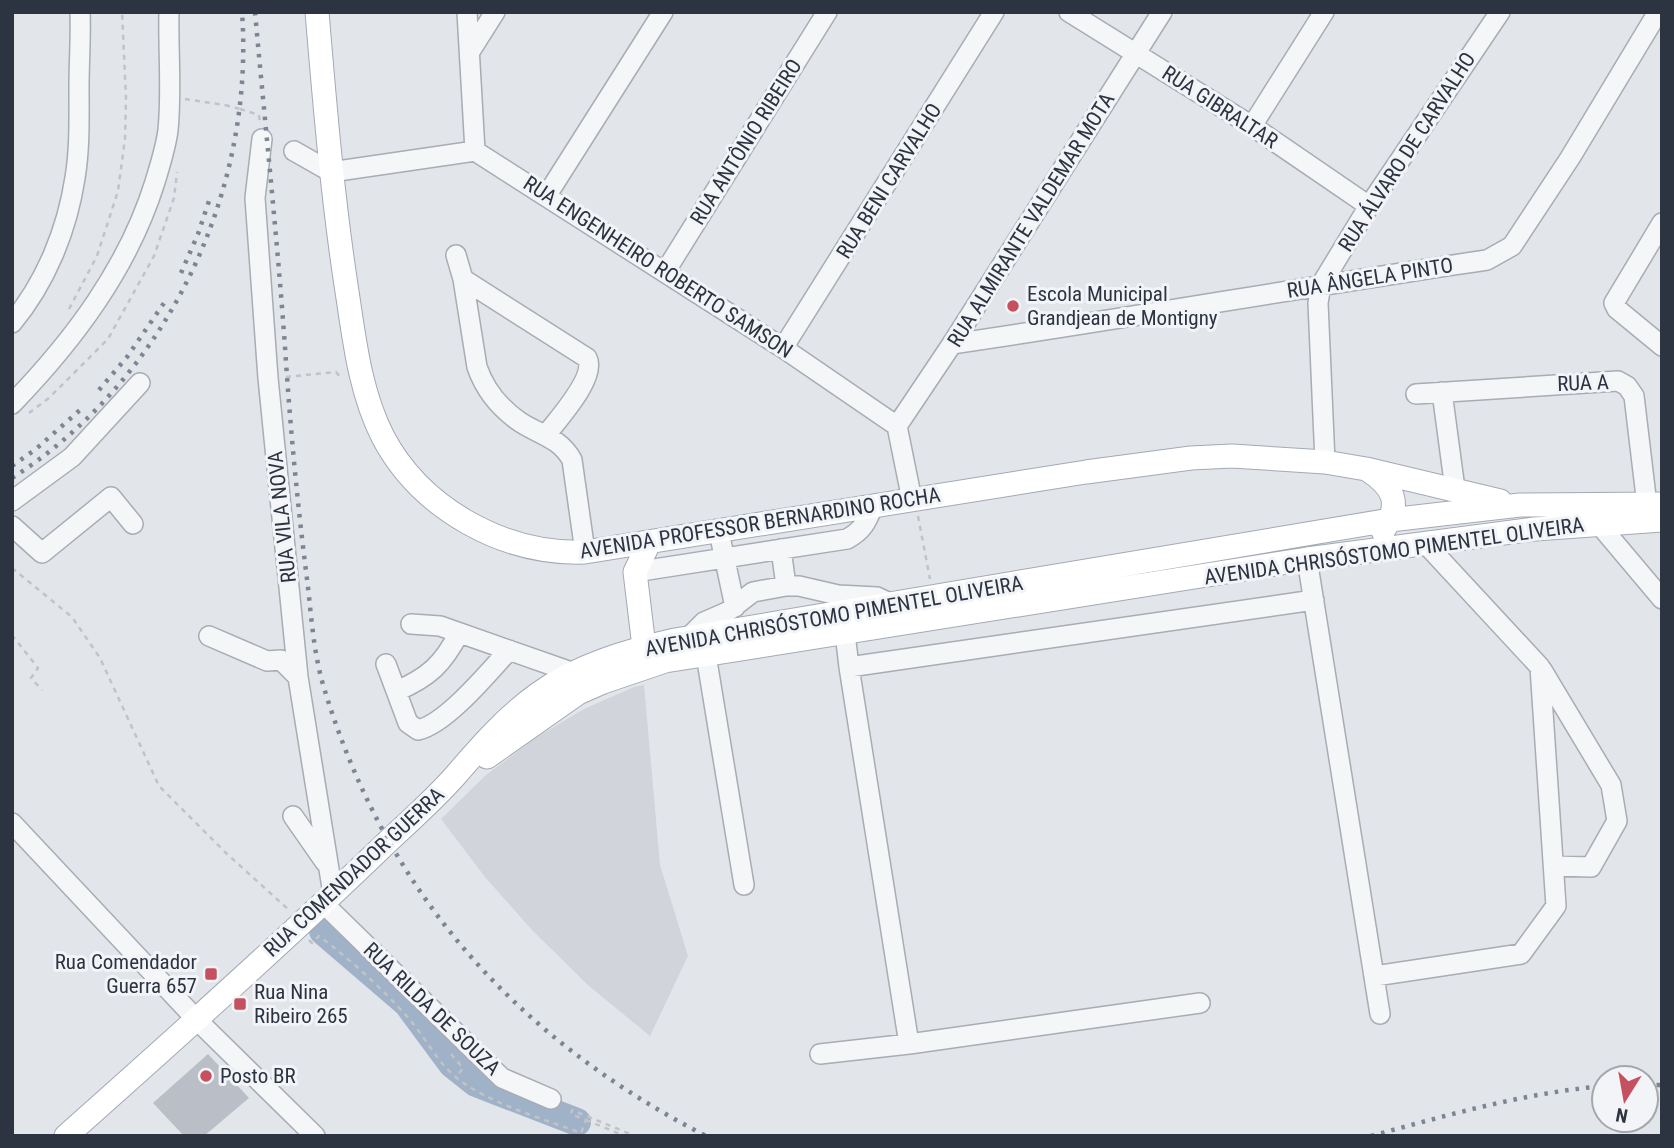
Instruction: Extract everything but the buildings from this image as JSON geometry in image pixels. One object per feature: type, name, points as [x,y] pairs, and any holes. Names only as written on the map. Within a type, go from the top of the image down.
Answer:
[{"type":"main road","name":"AVENIDA PROFESSOR BERNARDINO ROCHA","points":[[317,12],[331,172],[353,332],[365,386],[383,436],[413,479],[440,504],[492,536],[546,550],[596,550],[1191,458],[1232,456],[1325,462],[1520,505]]},
{"type":"main road","points":[[1316,558],[1355,549],[1374,540],[1390,520],[1394,509],[1389,486],[1366,469]]},
{"type":"main road","name":"AVENIDA CHRISÓSTOMO PIMENTEL OLIVEIRA","points":[[454,777],[478,748],[537,695],[574,673],[644,647],[1390,520],[1520,505],[1657,510]]},
{"type":"main road","name":"AVENIDA CHRISÓSTOMO PIMENTEL OLIVEIRA","points":[[454,777],[488,757],[579,693],[603,682],[665,662],[1316,558],[1598,523],[1657,510]]},
{"type":"main road","points":[[649,543],[635,572],[644,647],[665,662]]},
{"type":"main road","points":[[596,550],[617,554],[635,572]]},
{"type":"main road","name":"RUA COMENDADOR GUERRA","points":[[66,1136],[314,911],[454,777]]},
{"type":"street","points":[[12,323],[30,302],[44,275],[69,207],[76,176],[80,12]]},
{"type":"street","points":[[12,404],[69,342],[111,280],[132,243],[158,171],[168,131],[169,12]]},
{"type":"street","points":[[295,151],[331,172],[475,151],[467,12]]},
{"type":"street","points":[[471,50],[495,12]]},
{"type":"street","points":[[547,195],[663,12]]},
{"type":"street","name":"RUA ANTÔNIO RIBEIRO","points":[[665,272],[827,12]]},
{"type":"street","name":"RUA BENI CARVALHO","points":[[783,348],[994,12]]},
{"type":"street","name":"RUA GIBRALTAR","points":[[1069,12],[1252,126],[1369,206]]},
{"type":"street","name":"RUA ALMIRANTE VALDEMAR MOTA","points":[[897,426],[952,344],[1162,12]]},
{"type":"street","points":[[1252,126],[1324,12]]},
{"type":"street","name":"RUA ÁLVARO DE CARVALHO","points":[[1325,462],[1318,303],[1321,285],[1369,206],[1500,12]]},
{"type":"street","name":"RUA ÂNGELA PINTO","points":[[952,344],[1135,318],[1321,285],[1487,260],[1512,246],[1570,158],[1658,12]]},
{"type":"street","name":"RUA VILA NOVA","points":[[262,139],[255,198],[268,378],[298,677],[328,866],[314,911]]},
{"type":"street","name":"RUA ENGENHEIRO ROBERTO SAMSON","points":[[475,151],[783,348],[897,426]]},
{"type":"street","points":[[1659,236],[1615,300],[1615,306],[1662,346]]},
{"type":"street","points":[[456,255],[463,279],[481,380],[507,412],[565,448],[572,460],[596,550]]},
{"type":"street","points":[[463,279],[587,358],[590,364],[588,378],[546,435]]},
{"type":"street","name":"RUA A","points":[[1416,394],[1618,381],[1627,386],[1634,396],[1657,510]]},
{"type":"street","points":[[12,501],[72,457],[140,383]]},
{"type":"street","points":[[1442,392],[1455,489]]},
{"type":"street","points":[[897,426],[914,500]]},
{"type":"street","points":[[12,526],[42,552],[111,497],[133,524]]},
{"type":"street","points":[[635,572],[847,539],[860,532],[873,506]]},
{"type":"street","points":[[802,517],[806,545]]},
{"type":"street","points":[[1598,523],[1662,599]]},
{"type":"street","points":[[719,532],[735,607]]},
{"type":"street","points":[[1425,543],[1540,667],[1612,785],[1617,821],[1591,867],[1553,866]]},
{"type":"street","points":[[781,549],[786,586]]},
{"type":"street","points":[[1316,558],[1314,600],[1380,1014]]},
{"type":"street","points":[[688,638],[704,622],[735,607],[753,592],[786,586],[799,586],[838,595],[877,597],[892,605]]},
{"type":"street","points":[[849,667],[1314,600]]},
{"type":"street","points":[[411,624],[440,625],[574,673]]},
{"type":"street","points":[[397,691],[420,681],[436,668],[449,653],[459,633]]},
{"type":"street","points":[[845,633],[909,1044]]},
{"type":"street","points":[[209,636],[267,661],[281,660],[298,677]]},
{"type":"street","points":[[386,664],[408,723],[418,730],[432,724],[450,709],[509,650]]},
{"type":"street","points":[[706,655],[744,885]]},
{"type":"street","points":[[1375,976],[1521,954],[1556,906],[1540,667]]},
{"type":"street","points":[[293,816],[328,866]]},
{"type":"street","points":[[12,823],[196,1018],[315,1136]]},
{"type":"street","name":"RUA RILDA DE SOUZA","points":[[314,911],[502,1078],[551,1099]]},
{"type":"street","points":[[820,1054],[1200,1003]]},
{"type":"path","points":[[67,311],[97,256],[118,191],[125,139],[122,12]]},
{"type":"path","points":[[168,99],[225,105],[258,115],[262,139]]},
{"type":"path","points":[[268,378],[336,372],[345,383],[365,386]]},
{"type":"path","points":[[914,500],[933,598]]},
{"type":"path","points":[[12,568],[72,617],[100,658],[159,786],[226,853],[314,911]]},
{"type":"path","points":[[12,635],[38,668],[31,678],[42,690]]},
{"type":"path","points":[[456,1076],[464,1068]]},
{"type":"path","points":[[586,1119],[625,1136]]},
{"type":"shaded area","points":[[644,685],[660,865],[688,956],[650,1036],[589,986],[533,931],[485,877],[441,819],[486,775],[537,737],[584,709]]},
{"type":"waterway","points":[[323,931],[407,1003],[452,1064],[476,1083],[577,1122]]},
{"type":"railway","points":[[12,478],[67,437],[115,389],[156,335],[190,276],[216,213],[233,147],[242,80],[242,12]]},
{"type":"railway","points":[[255,12],[294,463],[316,656],[348,756],[381,826],[420,891],[465,950],[516,1004],[574,1053],[637,1097],[706,1136]]},
{"type":"railway","points":[[181,273],[209,201]]},
{"type":"railway","points":[[99,390],[127,357],[164,303]]},
{"type":"railway","points":[[12,466],[36,449],[80,410]]},
{"type":"railway","points":[[1371,1136],[1515,1099],[1590,1087]]},
{"type":"place","name":"Escola Municipal Grandjean de Montigny","points":[[1013,306]]},
{"type":"place","name":"Rua Comendador Guerra 657","points":[[211,974]]},
{"type":"place","name":"Rua Nina Ribeiro 265","points":[[240,1004]]},
{"type":"place","name":"Posto BR","points":[[206,1076]]}]
